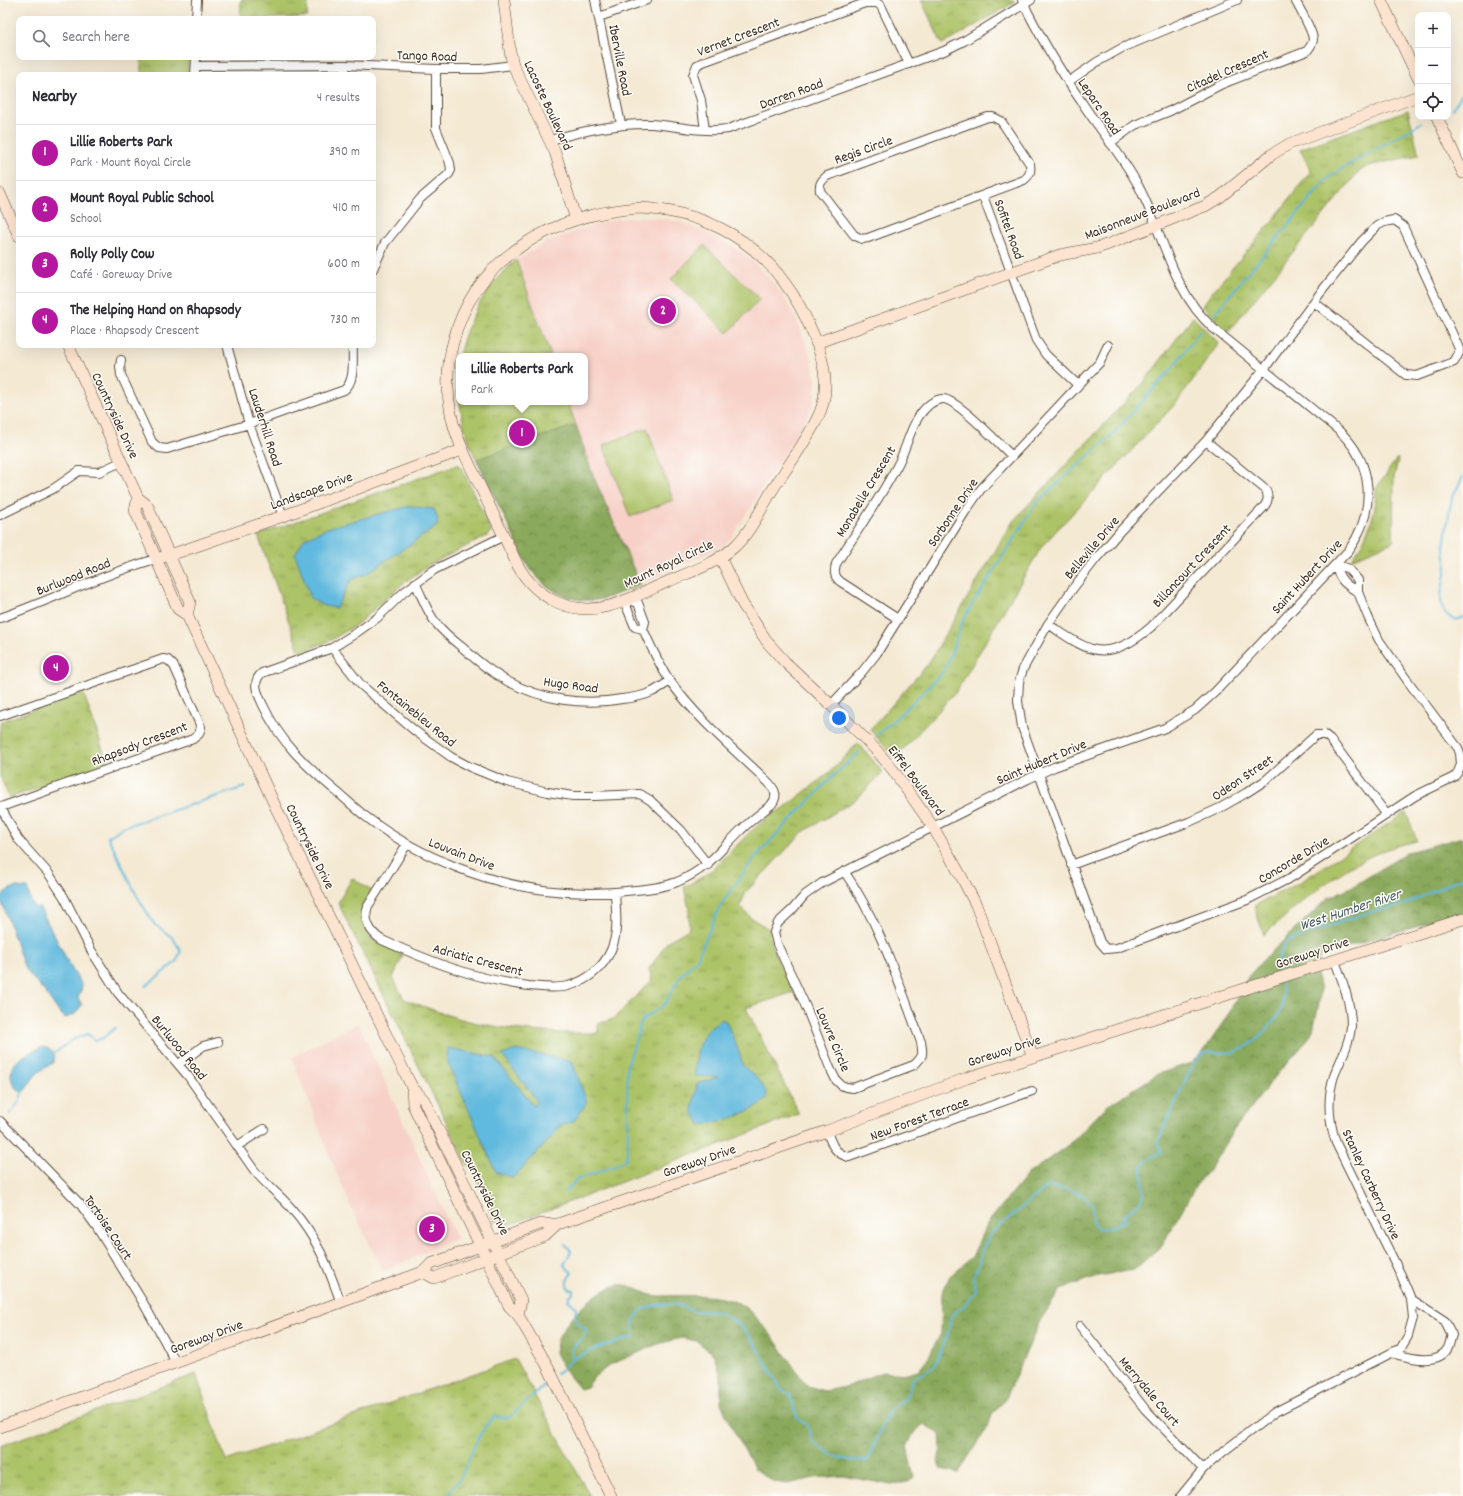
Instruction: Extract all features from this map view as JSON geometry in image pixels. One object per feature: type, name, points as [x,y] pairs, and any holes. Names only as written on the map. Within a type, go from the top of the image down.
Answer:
[{"type":"street","points":[[196,16],[197,0]]},
{"type":"street","name":"Lacoste Boulevard","points":[[504,0],[513,65],[550,140],[564,178],[576,220]]},
{"type":"street","name":"Iberville Road","points":[[595,0],[621,124]]},
{"type":"street","points":[[599,17],[647,0]]},
{"type":"street","points":[[1068,82],[1097,62],[1122,48],[1237,0]]},
{"type":"street","name":"Citadel Crescent","points":[[1110,143],[1139,124],[1170,111],[1222,84],[1307,51],[1312,46],[1313,40],[1295,0]]},
{"type":"street","points":[[1381,0],[1415,72]]},
{"type":"street","name":"Leparc Road","points":[[1026,1],[1044,41],[1068,82],[1140,188],[1156,226]]},
{"type":"street","name":"Darren Road","points":[[550,140],[579,132],[621,124],[659,125],[718,131],[728,129],[944,51],[964,41],[1026,1]]},
{"type":"street","name":"Vernet Crescent","points":[[705,130],[701,100],[693,75],[697,65],[865,3],[877,3],[881,6],[909,64]]},
{"type":"street","points":[[195,71],[196,60]]},
{"type":"street","points":[[345,65],[345,72]]},
{"type":"street","name":"Tango Road","points":[[195,71],[345,65],[436,69],[481,69],[513,65]]},
{"type":"street","points":[[376,262],[385,243],[420,199],[449,174],[451,170],[450,163],[436,128],[436,69]]},
{"type":"street","name":"Maisonneuve Boulevard","points":[[816,343],[1060,255],[1097,248],[1205,206],[1220,197],[1270,155],[1288,144],[1415,97]]},
{"type":"street","name":"Regis Circle","points":[[993,117],[1001,121],[1030,164],[1031,169],[1030,175],[1024,180],[984,196],[862,239],[858,238],[849,229],[823,197],[819,186],[821,180],[827,176],[993,117]]},
{"type":"street","points":[[1438,120],[1463,172]]},
{"type":"street","points":[[0,194],[16,229]]},
{"type":"street","name":"Sofitel Road","points":[[984,196],[1036,340],[1041,349],[1078,385]]},
{"type":"street","name":"Mount Royal Circle","points":[[639,208],[672,211],[718,226],[742,240],[755,250],[780,276],[798,303],[816,343],[824,370],[825,388],[822,408],[817,418],[743,537],[735,547],[709,563],[627,599],[612,605],[592,609],[565,606],[548,598],[537,590],[523,575],[462,450],[451,414],[448,375],[456,331],[465,308],[490,272],[510,254],[530,240],[576,220],[617,209],[639,208]]},
{"type":"street","name":"Belleville Drive","points":[[1039,774],[1022,726],[1019,713],[1018,692],[1023,669],[1048,624],[1095,560],[1206,441],[1263,370],[1314,302],[1371,231],[1384,222],[1394,220],[1403,226],[1457,344],[1459,354],[1454,362],[1417,376],[1406,375],[1314,302]]},
{"type":"street","name":"Saint Hubert Drive","points":[[933,827],[1039,774],[1164,728],[1195,710],[1215,692],[1335,565],[1354,542],[1364,522],[1369,495],[1367,479],[1363,466],[1355,450],[1344,435],[1263,370],[1213,328],[1199,314],[1181,286],[1156,226]]},
{"type":"street","name":"Sorbonne Drive","points":[[831,705],[870,661],[972,500],[1100,362],[1108,345]]},
{"type":"street","name":"Countryside Drive","points":[[69,348],[138,498],[146,505],[190,602],[187,616]]},
{"type":"street","name":"Lauderhill Road","points":[[228,348],[249,424],[284,516]]},
{"type":"street","points":[[121,360],[121,375],[152,442],[158,448],[167,449],[249,424],[346,388],[350,384],[353,348]]},
{"type":"street","name":"Monabelle Crescent","points":[[898,619],[841,582],[837,578],[834,570],[836,564],[898,465],[918,417],[927,406],[938,399],[950,400],[1012,456]]},
{"type":"street","name":"Billancourt Crescent","points":[[1048,624],[1093,650],[1116,648],[1134,640],[1151,627],[1263,508],[1267,503],[1268,498],[1266,490],[1206,441]]},
{"type":"street","name":"Landscape Drive","points":[[156,559],[284,516],[462,450]]},
{"type":"street","points":[[0,515],[53,489],[79,471],[99,472],[121,462]]},
{"type":"street","name":"Countryside Drive","points":[[138,498],[134,510],[178,609],[187,616],[283,824],[412,1087],[424,1100],[499,1254],[521,1300],[518,1315]]},
{"type":"street","name":"Louvain Drive","points":[[504,536],[448,562],[415,583],[377,618],[332,648],[262,674],[256,681],[257,692],[277,732],[304,763],[370,820],[407,844],[458,868],[510,884],[554,891],[615,893],[657,888],[676,883],[708,865],[742,830],[771,805],[775,800],[775,790],[770,783],[700,717],[670,681],[653,652],[643,630],[636,627],[627,608],[627,599],[638,603],[646,622],[643,630]]},
{"type":"street","name":"Eiffel Boulevard","points":[[720,557],[742,603],[768,644],[877,751],[902,782],[933,827],[976,905],[1033,1057]]},
{"type":"street","name":"Burlwood Road","points":[[0,618],[36,606],[80,586],[156,559]]},
{"type":"street","points":[[1335,565],[1339,577],[1347,585],[1358,592]]},
{"type":"street","name":"Concorde Drive","points":[[1039,774],[1100,942],[1106,949],[1113,950],[1247,900],[1292,878],[1415,796],[1454,777],[1460,768],[1461,758],[1458,748],[1379,640],[1358,592],[1358,580],[1348,568],[1335,565]]},
{"type":"street","name":"Hugo Road","points":[[415,583],[432,618],[444,632],[492,672],[507,681],[528,690],[559,699],[602,702],[651,693],[670,681]]},
{"type":"street","name":"Fontainebleu Road","points":[[332,648],[361,685],[415,731],[451,757],[470,767],[507,782],[548,792],[573,796],[640,794],[650,800],[681,830],[708,865]]},
{"type":"street","name":"Rhapsody Crescent","points":[[0,716],[163,659],[168,660],[174,666],[201,727],[199,734],[192,739],[0,806]]},
{"type":"street","name":"Odeon Street","points":[[1071,865],[1176,827],[1220,808],[1266,780],[1316,735],[1325,736],[1330,739],[1387,815]]},
{"type":"street","name":"Burlwood Road","points":[[0,806],[21,843],[49,874],[61,892],[91,950],[118,993],[179,1064],[263,1182],[290,1206],[311,1234],[327,1263],[341,1303]]},
{"type":"street","name":"Louvre Circle","points":[[844,871],[854,885],[879,933],[921,1042],[923,1053],[920,1060],[914,1065],[853,1088],[840,1085],[836,1080],[806,1007],[777,944],[774,932],[778,923],[805,895],[822,882],[844,871],[933,827]]},
{"type":"street","name":"Adriatic Crescent","points":[[407,844],[368,906],[366,918],[371,930],[382,940],[409,953],[448,967],[483,977],[521,985],[553,988],[567,986],[584,980],[598,969],[612,949],[617,925],[615,893]]},
{"type":"street","name":"Goreway Drive","points":[[0,1427],[341,1303],[423,1272],[431,1264],[540,1224],[558,1224],[827,1131],[967,1078],[1463,919]]},
{"type":"street","name":"Stanley Carberry Drive","points":[[1181,1496],[1203,1470],[1224,1451],[1275,1412],[1401,1348],[1408,1336],[1413,1318],[1411,1299],[1401,1275],[1336,1143],[1331,1128],[1330,1103],[1334,1078],[1347,1044],[1351,1028],[1349,1002],[1336,960]]},
{"type":"street","points":[[179,1064],[203,1046],[218,1042]]},
{"type":"street","name":"Countryside Drive","points":[[412,1087],[413,1105],[509,1306],[518,1315],[547,1365],[611,1496]]},
{"type":"street","name":"New Forest Terrace","points":[[827,1131],[834,1147],[843,1156],[849,1157],[1032,1091]]},
{"type":"street","name":"Tortoise Court","points":[[0,1121],[80,1204],[96,1226],[141,1299],[176,1363]]},
{"type":"street","points":[[237,1146],[264,1129]]},
{"type":"street","name":"Goreway Drive","points":[[423,1272],[434,1278],[545,1236],[558,1224]]},
{"type":"street","points":[[1391,1353],[1420,1360],[1436,1358],[1448,1349],[1452,1336],[1445,1322],[1411,1299]]},
{"type":"street","name":"Merrydale Court","points":[[1080,1326],[1145,1409],[1203,1470]]},
{"type":"shaded area","points":[[642,217],[680,222],[709,233],[743,253],[761,269],[781,293],[795,316],[810,355],[816,378],[813,404],[807,417],[732,537],[722,546],[640,584],[592,473],[569,405],[588,405],[588,353],[550,353],[516,260],[548,241],[593,225],[618,219]]},
{"type":"shaded area","points":[[358,1023],[456,1238],[383,1272],[349,1203],[292,1057]]},
{"type":"green space","points":[[241,0],[308,0],[307,16],[240,16]]},
{"type":"green space","points":[[921,0],[1014,0],[1013,3],[942,44]]},
{"type":"green space","points":[[188,60],[188,72],[141,72],[141,61]]},
{"type":"green space","points":[[1408,110],[1419,155],[1372,165],[1360,170],[1228,332],[1202,306],[1274,219],[1311,171],[1300,149]]},
{"type":"green space","points":[[704,245],[760,299],[728,333],[671,279]]},
{"type":"green space","points":[[516,260],[550,353],[460,353],[467,328],[473,315],[487,292],[505,270]]},
{"type":"green space","points":[[1193,317],[1219,343],[1177,402],[1042,546],[956,692],[895,758],[870,730],[928,664],[1013,521],[1145,381]]},
{"type":"green space","points":[[460,405],[569,405],[592,473],[640,584],[607,598],[585,600],[575,599],[555,592],[539,579],[526,562],[472,450],[464,427]]},
{"type":"green space","points":[[576,425],[592,473],[640,584],[613,596],[596,600],[575,599],[555,592],[532,571],[526,562],[477,459]]},
{"type":"green space","points":[[647,428],[673,500],[630,517],[603,445]]},
{"type":"green space","points":[[1397,458],[1398,460],[1394,477],[1393,542],[1351,559],[1361,546],[1371,523],[1375,507],[1376,489]]},
{"type":"green space","points":[[456,465],[462,469],[491,530],[489,535],[429,565],[406,581],[356,625],[331,640],[300,653],[258,535]]},
{"type":"green space","points":[[83,692],[108,764],[9,798],[0,776],[0,722]]},
{"type":"green space","points":[[858,743],[883,772],[857,799],[803,832],[746,892],[740,906],[751,918],[769,929],[775,953],[794,992],[746,1008],[799,1114],[509,1225],[504,1226],[494,1221],[480,1184],[466,1162],[338,903],[352,878],[372,891],[362,908],[361,918],[371,939],[403,955],[393,978],[404,999],[454,1017],[512,1029],[564,1033],[598,1033],[598,1024],[613,1019],[652,980],[649,969],[668,941],[689,929],[689,908],[684,887],[712,870],[748,834],[769,816],[784,808],[830,772]]},
{"type":"green space","points":[[1406,812],[1417,841],[1374,855],[1334,877],[1298,905],[1264,935],[1254,906],[1302,881]]},
{"type":"green space","points":[[1463,837],[1463,913],[1343,948],[1331,950],[1322,954],[1318,961],[1316,975],[1321,988],[1319,1003],[1313,1030],[1306,1042],[1279,1072],[1233,1131],[1212,1166],[1198,1182],[1162,1245],[1134,1270],[1098,1276],[1061,1289],[1040,1321],[1006,1398],[992,1415],[988,1427],[958,1473],[941,1469],[938,1462],[941,1448],[940,1434],[924,1424],[915,1431],[907,1446],[914,1478],[908,1482],[891,1485],[844,1476],[814,1478],[787,1484],[774,1482],[755,1469],[730,1424],[721,1403],[721,1377],[714,1355],[697,1341],[681,1338],[658,1344],[610,1365],[595,1376],[587,1387],[580,1389],[565,1371],[555,1352],[563,1329],[577,1312],[597,1295],[616,1285],[625,1285],[654,1296],[710,1296],[738,1303],[746,1308],[764,1326],[808,1386],[824,1391],[849,1386],[882,1372],[907,1374],[918,1371],[927,1360],[941,1333],[942,1293],[950,1276],[972,1257],[986,1225],[1028,1174],[1071,1143],[1107,1106],[1158,1074],[1191,1063],[1204,1051],[1226,1018],[1248,977],[1261,962],[1328,898],[1357,884],[1408,852]]},
{"type":"green space","points":[[515,1359],[590,1496],[0,1496],[0,1446],[196,1374],[226,1461]]},
{"type":"water","points":[[409,506],[434,509],[438,519],[436,527],[366,574],[351,580],[336,608],[324,606],[311,599],[295,554],[304,539],[327,528]]},
{"type":"water","points":[[17,887],[27,888],[31,901],[35,908],[39,907],[82,985],[78,998],[82,1005],[74,1015],[65,1018],[57,1010],[23,964],[5,910],[0,900],[3,894]]},
{"type":"water","points":[[721,1019],[726,1021],[739,1052],[743,1066],[754,1075],[767,1093],[766,1100],[735,1117],[701,1125],[692,1111],[697,1084],[718,1077],[695,1076],[696,1057],[699,1045],[705,1034]]},
{"type":"water","points":[[43,1047],[52,1052],[54,1062],[41,1070],[23,1092],[17,1090],[12,1081],[11,1075],[15,1064],[25,1055]]},
{"type":"water","points":[[448,1048],[494,1057],[534,1106],[537,1101],[502,1055],[516,1050],[572,1061],[587,1102],[574,1121],[558,1127],[554,1135],[513,1178],[496,1172],[447,1061]]},
{"type":"waterway","points":[[1453,109],[1463,92]]},
{"type":"waterway","points":[[1214,314],[1325,181],[1333,174],[1421,123]]},
{"type":"waterway","points":[[877,735],[907,708],[945,670],[964,618],[1037,502],[1113,434],[1173,367],[1200,331]]},
{"type":"waterway","name":"West Humber River","points":[[1463,477],[1454,494],[1448,515],[1444,549],[1446,563],[1441,596],[1441,603],[1447,615],[1455,620],[1463,617]]},
{"type":"waterway","points":[[565,1192],[578,1179],[626,1160],[628,1137],[627,1067],[642,1020],[665,1004],[680,976],[697,959],[720,906],[755,857],[834,775],[859,752]]},
{"type":"waterway","points":[[146,986],[176,962],[181,951],[173,938],[154,924],[136,894],[108,837],[123,827],[245,787]]},
{"type":"waterway","name":"West Humber River","points":[[1281,974],[1279,956],[1286,942],[1363,914],[1406,904],[1463,877]]},
{"type":"waterway","name":"West Humber River","points":[[556,1374],[573,1359],[597,1348],[634,1337],[633,1321],[641,1310],[657,1305],[676,1304],[693,1311],[720,1312],[741,1326],[754,1342],[781,1389],[790,1394],[797,1418],[804,1422],[810,1430],[811,1441],[832,1455],[847,1460],[867,1461],[889,1411],[906,1398],[913,1379],[934,1367],[948,1333],[951,1316],[967,1303],[976,1291],[974,1277],[982,1250],[991,1233],[1047,1187],[1071,1190],[1092,1203],[1093,1224],[1098,1229],[1108,1228],[1127,1220],[1122,1217],[1140,1202],[1144,1193],[1142,1169],[1144,1162],[1161,1152],[1158,1141],[1192,1066],[1197,1059],[1206,1053],[1235,1052],[1241,1050],[1261,1035],[1274,1022],[1281,1009],[1283,996],[1282,982]]},
{"type":"waterway","points":[[53,1054],[74,1039],[88,1034],[95,1041],[103,1038],[115,1028]]},
{"type":"waterway","points":[[10,1114],[19,1102],[23,1091]]},
{"type":"waterway","points":[[565,1244],[571,1251],[564,1265],[572,1273],[568,1278],[567,1283],[568,1288],[573,1290],[573,1293],[568,1300],[576,1307],[575,1319],[586,1329],[585,1335],[571,1349],[573,1359]]},
{"type":"waterway","name":"West Humber River","points":[[448,1496],[460,1478],[483,1430],[494,1417],[509,1418],[550,1380]]},
{"type":"place","name":"Mount Royal Public School","points":[[663,311]]},
{"type":"place","name":"Lillie Roberts Park","points":[[522,433]]},
{"type":"place","name":"The Helping Hand on Rhapsody","points":[[56,668]]},
{"type":"place","name":"Rolly Polly Cow","points":[[432,1229]]}]
